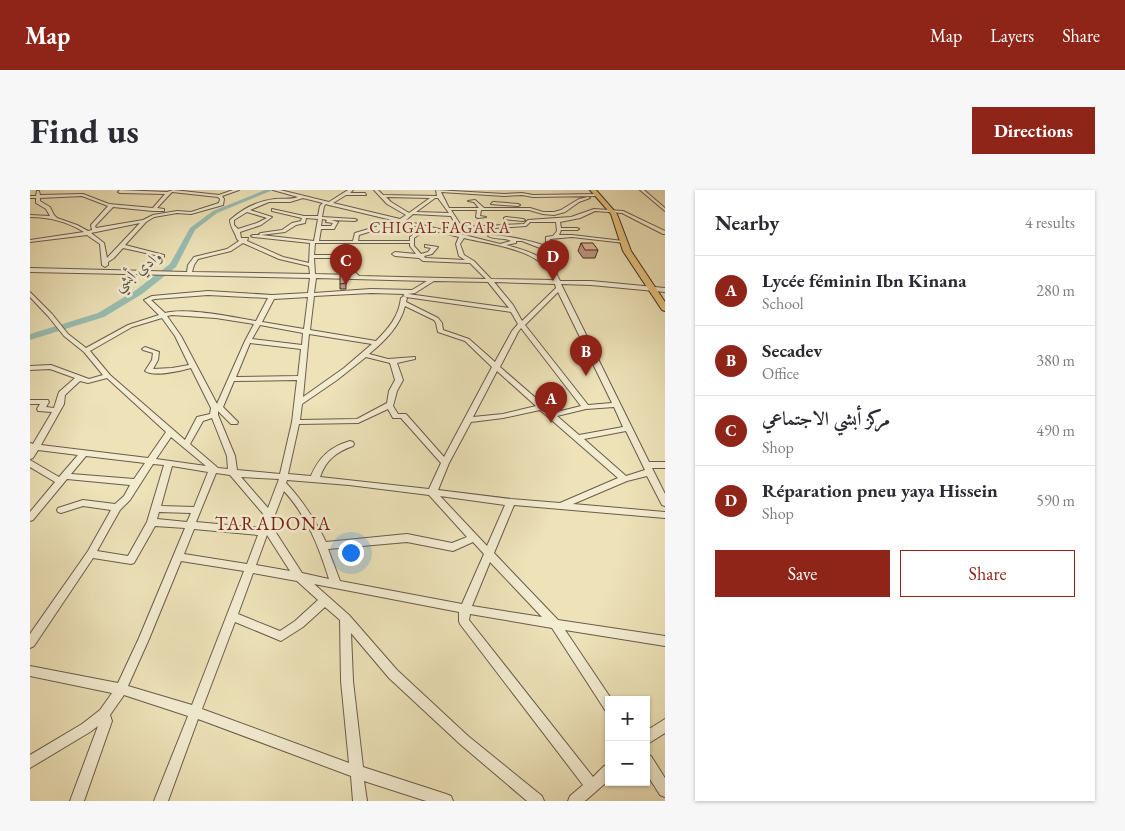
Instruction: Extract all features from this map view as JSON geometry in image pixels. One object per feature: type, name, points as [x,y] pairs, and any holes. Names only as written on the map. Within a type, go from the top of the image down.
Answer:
[{"type":"highway","points":[[598,193],[613,210],[632,251],[665,299]]},
{"type":"highway","points":[[613,210],[623,242],[634,264],[658,289],[665,308]]},
{"type":"street","points":[[38,190],[38,202],[48,208],[52,216],[57,220]]},
{"type":"street","points":[[50,195],[57,190]]},
{"type":"street","points":[[83,195],[89,190]]},
{"type":"street","points":[[122,190],[120,192],[221,193],[237,190]]},
{"type":"street","points":[[161,801],[283,480],[299,403],[313,276],[310,265],[322,206],[351,190]]},
{"type":"street","points":[[376,190],[389,203],[410,214],[453,215]]},
{"type":"street","points":[[528,190],[548,195]]},
{"type":"street","points":[[642,190],[665,210]]},
{"type":"street","points":[[153,210],[170,191]]},
{"type":"street","points":[[277,191],[426,227],[459,233],[528,252],[548,262],[665,503]]},
{"type":"street","points":[[382,196],[437,194],[460,191],[504,195],[598,193]]},
{"type":"street","points":[[30,197],[83,195],[101,203],[112,205],[191,213],[221,204],[221,193]]},
{"type":"street","points":[[550,213],[567,209],[579,199],[598,193]]},
{"type":"street","points":[[346,194],[365,194]]},
{"type":"street","points":[[437,194],[453,215],[459,233],[458,244],[463,257],[472,262],[510,306],[586,407]]},
{"type":"street","points":[[348,233],[357,234],[402,221],[437,194]]},
{"type":"street","points":[[302,197],[289,202],[277,200],[257,204],[232,220],[232,225],[237,230],[239,239],[281,258],[310,265]]},
{"type":"street","points":[[470,201],[475,201],[481,209]]},
{"type":"street","points":[[493,202],[517,204],[524,209]]},
{"type":"street","points":[[92,206],[101,203]]},
{"type":"street","points":[[91,232],[93,226],[112,205]]},
{"type":"street","points":[[449,209],[524,209],[550,213],[565,219]]},
{"type":"street","points":[[481,209],[478,216],[484,217]]},
{"type":"street","points":[[237,230],[253,227],[270,217],[245,210]]},
{"type":"street","points":[[274,210],[336,222],[332,228],[319,227]]},
{"type":"street","points":[[506,218],[558,222],[587,215],[594,210],[613,210],[665,234]]},
{"type":"street","points":[[30,211],[91,232],[102,243],[105,271]]},
{"type":"street","points":[[105,261],[112,257],[148,217],[177,212]]},
{"type":"street","points":[[30,216],[43,216]]},
{"type":"street","points":[[189,274],[191,265],[196,258],[229,250],[252,236],[283,231],[294,224],[303,222],[304,217]]},
{"type":"street","points":[[320,219],[355,220]]},
{"type":"street","points":[[459,233],[526,225],[528,220]]},
{"type":"street","points":[[30,241],[91,232],[144,221]]},
{"type":"street","points":[[555,237],[559,229],[558,222]]},
{"type":"street","points":[[659,230],[665,224]]},
{"type":"street","points":[[426,227],[412,238],[412,246],[419,256],[423,259],[472,262]]},
{"type":"street","points":[[559,229],[577,229]]},
{"type":"street","points":[[355,242],[357,234]]},
{"type":"street","points":[[252,236],[314,242],[412,242]]},
{"type":"street","points":[[490,236],[507,236],[512,240],[523,240],[548,249]]},
{"type":"street","points":[[548,262],[548,238],[572,236],[623,242]]},
{"type":"street","points":[[500,245],[514,242],[512,240]]},
{"type":"street","points":[[121,246],[162,256]]},
{"type":"street","points":[[395,254],[419,256],[430,254],[435,247],[426,246]]},
{"type":"street","points":[[312,257],[342,256],[347,267],[356,277]]},
{"type":"street","points":[[449,280],[451,261]]},
{"type":"street","points":[[30,270],[434,279],[658,289]]},
{"type":"street","points":[[299,403],[364,354],[391,329],[403,296],[398,278]]},
{"type":"street","points":[[403,296],[418,290],[434,279]]},
{"type":"street","points":[[432,493],[445,463],[515,331],[559,285]]},
{"type":"street","points":[[512,310],[371,291],[272,297],[208,293],[154,297],[147,300],[164,316],[178,336],[216,410],[231,456],[233,473],[267,524],[298,576],[345,618],[393,674],[464,740],[536,801]]},
{"type":"street","points":[[30,294],[66,335],[86,351],[108,376],[170,432],[214,468]]},
{"type":"street","points":[[403,296],[436,319],[439,323],[440,332],[467,340],[474,345],[496,367],[624,479]]},
{"type":"street","points":[[186,445],[200,419],[216,410],[248,341],[272,297]]},
{"type":"street","points":[[86,351],[130,326],[172,313],[194,314],[376,342]]},
{"type":"street","points":[[248,341],[305,347]]},
{"type":"street","points":[[144,349],[156,352],[155,360],[148,371],[172,370],[193,366]]},
{"type":"street","points":[[364,354],[379,361],[393,362],[413,358]]},
{"type":"street","points":[[296,422],[358,421],[389,406],[393,401],[393,391],[400,380],[393,362]]},
{"type":"street","points":[[30,368],[51,367],[90,382],[108,376]]},
{"type":"street","points":[[30,456],[32,446],[60,404],[62,394],[79,378]]},
{"type":"street","points":[[232,379],[302,378]]},
{"type":"street","points":[[30,402],[45,402],[42,409],[55,410]]},
{"type":"street","points":[[553,415],[586,407],[617,405]]},
{"type":"street","points":[[389,406],[396,416],[403,416],[445,463]]},
{"type":"street","points":[[468,420],[503,416],[543,407]]},
{"type":"street","points":[[216,410],[234,422]]},
{"type":"street","points":[[576,438],[629,428]]},
{"type":"street","points":[[30,643],[91,554],[117,508],[127,498],[170,432]]},
{"type":"street","points":[[314,480],[321,462],[338,448],[350,444]]},
{"type":"street","points":[[32,446],[214,468],[233,473],[283,480],[314,480],[511,502],[665,515]]},
{"type":"street","points":[[30,518],[84,453]]},
{"type":"street","points":[[91,554],[131,560],[152,522],[169,462]]},
{"type":"street","points":[[30,463],[62,479],[136,482]]},
{"type":"street","points":[[562,505],[648,469],[665,465]]},
{"type":"street","points":[[31,764],[104,714],[121,689],[214,468]]},
{"type":"street","points":[[283,480],[311,518],[324,546],[336,585]]},
{"type":"street","points":[[432,493],[487,554],[555,624],[605,700]]},
{"type":"street","points":[[511,502],[487,554],[465,609],[464,621],[592,786]]},
{"type":"street","points":[[61,510],[83,503],[117,508]]},
{"type":"street","points":[[156,509],[197,510]]},
{"type":"street","points":[[152,522],[191,524],[232,530],[267,524]]},
{"type":"street","points":[[324,546],[407,538],[453,546],[472,538]]},
{"type":"street","points":[[178,556],[251,567],[465,609],[665,641]]},
{"type":"street","points":[[231,616],[281,636],[299,624],[326,600]]},
{"type":"street","points":[[345,618],[347,681],[360,801]]},
{"type":"street","points":[[30,671],[121,689],[195,712],[357,772],[446,801]]},
{"type":"street","points":[[78,801],[106,721],[104,714]]},
{"type":"street","points":[[650,736],[665,725]]},
{"type":"street","points":[[650,767],[665,790]]},
{"type":"street","points":[[575,801],[605,775]]},
{"type":"building","points":[[581,243],[593,243],[598,250],[585,250]]},
{"type":"building","points":[[340,275],[346,275],[346,283],[340,284]]},
{"type":"waterway","name":"وادي أبشي","points":[[30,337],[101,315],[139,292],[173,265],[192,229],[215,212],[270,190]]},
{"type":"place","name":"Réparation pneu yaya Hissein","points":[[553,281]]},
{"type":"place","name":"مركز أبشي الاجتماعي","points":[[346,285]]},
{"type":"place","name":"Secadev","points":[[586,376]]},
{"type":"place","name":"Lycée féminin Ibn Kinana","points":[[551,423]]},
{"type":"district","name":"CHIGAL FAGARA","points":[[440,227]]},
{"type":"district","name":"TARADONA","points":[[273,523]]}]
